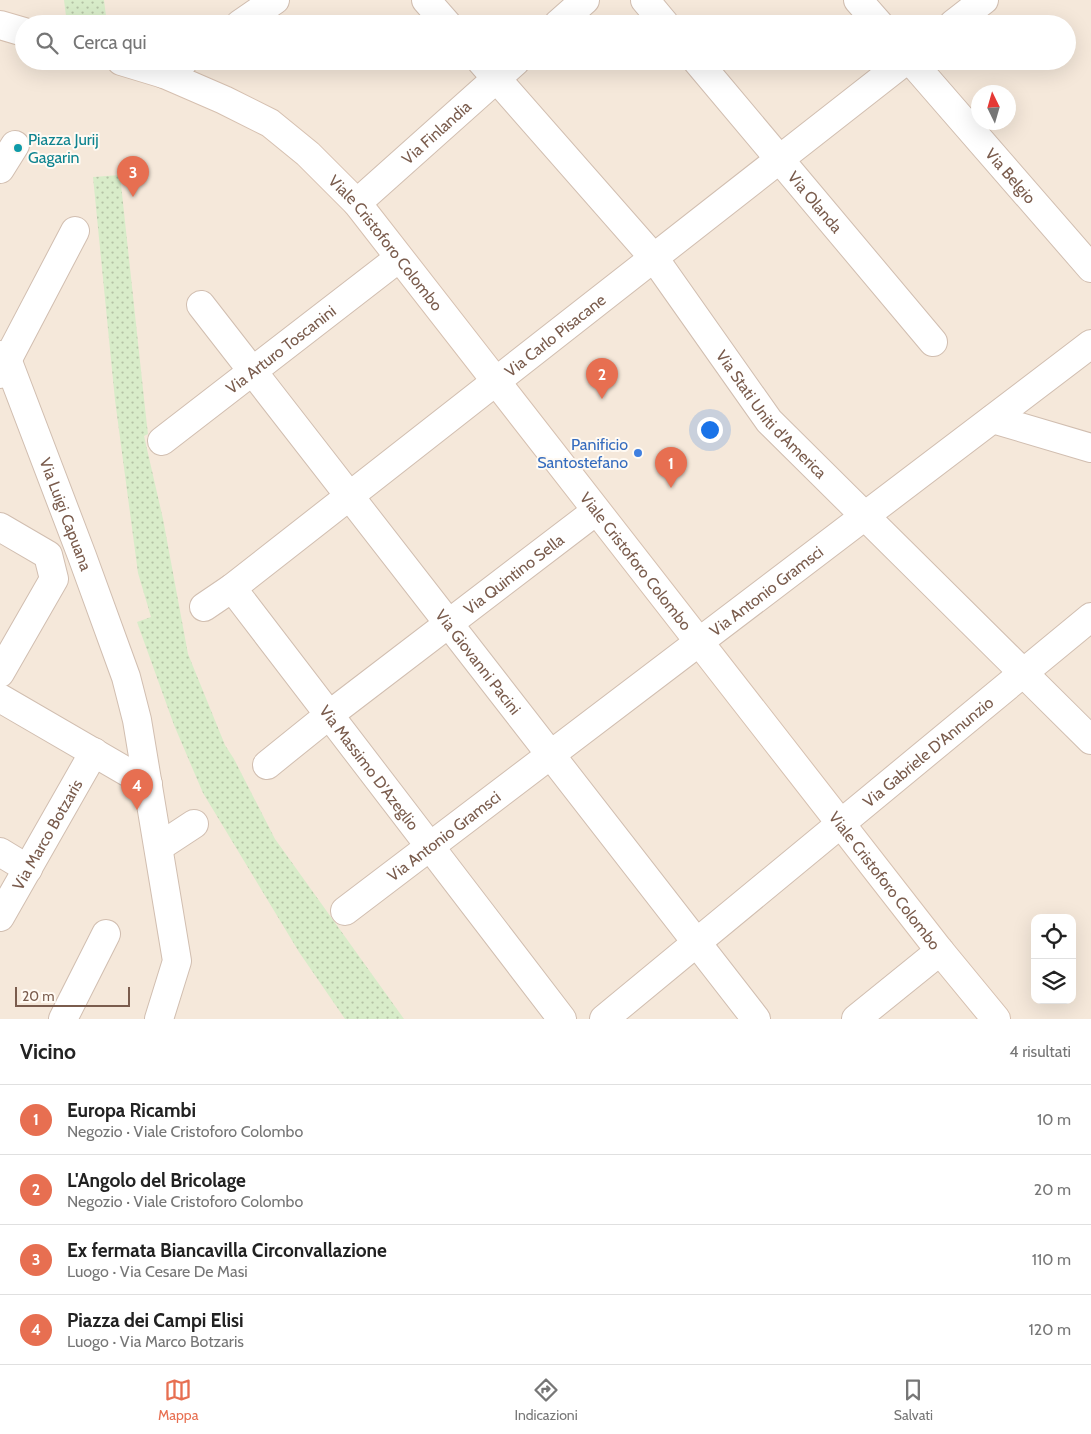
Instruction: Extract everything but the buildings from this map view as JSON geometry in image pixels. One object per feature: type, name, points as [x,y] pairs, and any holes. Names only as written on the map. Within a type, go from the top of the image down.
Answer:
[{"type":"street","points":[[253,15],[275,0]]},
{"type":"street","points":[[426,0],[439,15]]},
{"type":"street","points":[[568,15],[585,0]]},
{"type":"street","points":[[645,0],[658,15]]},
{"type":"street","points":[[858,0],[871,15]]},
{"type":"street","points":[[965,15],[984,0]]},
{"type":"street","points":[[0,25],[15,29]]},
{"type":"street","name":"Viale Cristoforo Colombo","points":[[177,70],[224,100],[270,123],[308,154],[358,203],[495,382],[940,951],[996,1019]]},
{"type":"street","name":"Via Finlandia","points":[[358,203],[488,70]]},
{"type":"street","name":"Via Stati Uniti d'America","points":[[488,70],[654,258],[769,421],[1091,740]]},
{"type":"street","name":"Via Olanda","points":[[705,70],[933,342]]},
{"type":"street","name":"Via Carlo Pisacane","points":[[204,607],[232,588],[894,70]]},
{"type":"street","name":"Via Belgio","points":[[920,70],[1091,268]]},
{"type":"street","points":[[0,153],[15,145],[0,169]]},
{"type":"street","points":[[2,363],[75,231]]},
{"type":"street","name":"Via Arturo Toscanini","points":[[162,441],[399,258]]},
{"type":"street","name":"Via Giovanni Pacini","points":[[201,305],[756,1019]]},
{"type":"street","name":"Via Antonio Gramsci","points":[[345,911],[1091,344]]},
{"type":"street","name":"Via Luigi Capuana","points":[[2,363],[82,556],[126,677],[137,720],[177,961],[159,1019]]},
{"type":"street","points":[[993,419],[1091,448]]},
{"type":"street","name":"Via Quintino Sella","points":[[267,765],[329,715],[596,511]]},
{"type":"street","points":[[0,527],[48,555],[54,579],[0,673]]},
{"type":"street","name":"Via Massimo D'Azeglio","points":[[232,588],[562,1019]]},
{"type":"street","name":"Via Gabriele D'Annunzio","points":[[604,1019],[1091,617]]},
{"type":"street","points":[[0,698],[148,784]]},
{"type":"street","name":"Via Marco Botzaris","points":[[0,917],[94,752]]},
{"type":"street","points":[[159,847],[194,824]]},
{"type":"street","points":[[0,852],[28,869]]},
{"type":"street","points":[[63,1019],[106,934]]},
{"type":"street","points":[[856,1019],[940,951]]},
{"type":"shaded area","points":[[0,0],[1091,0],[1091,1019],[0,1019]]},
{"type":"green space","points":[[64,0],[104,0],[106,15],[66,15]]},
{"type":"green space","points":[[120,175],[148,434],[144,436],[163,519],[188,654],[225,745],[275,839],[404,1019],[345,1019],[299,952],[203,793],[174,725],[137,622],[151,617],[138,573],[115,400],[93,177]]},
{"type":"place","name":"Piazza Jurij Gagarin","points":[[18,148]]},
{"type":"place","name":"Ex fermata Biancavilla Circonvallazione","points":[[133,197]]},
{"type":"place","name":"L'Angolo del Bricolage","points":[[602,399]]},
{"type":"place","name":"Panificio Santostefano","points":[[638,453]]},
{"type":"place","name":"Europa Ricambi","points":[[671,488]]},
{"type":"place","name":"Piazza dei Campi Elisi","points":[[137,810]]}]
